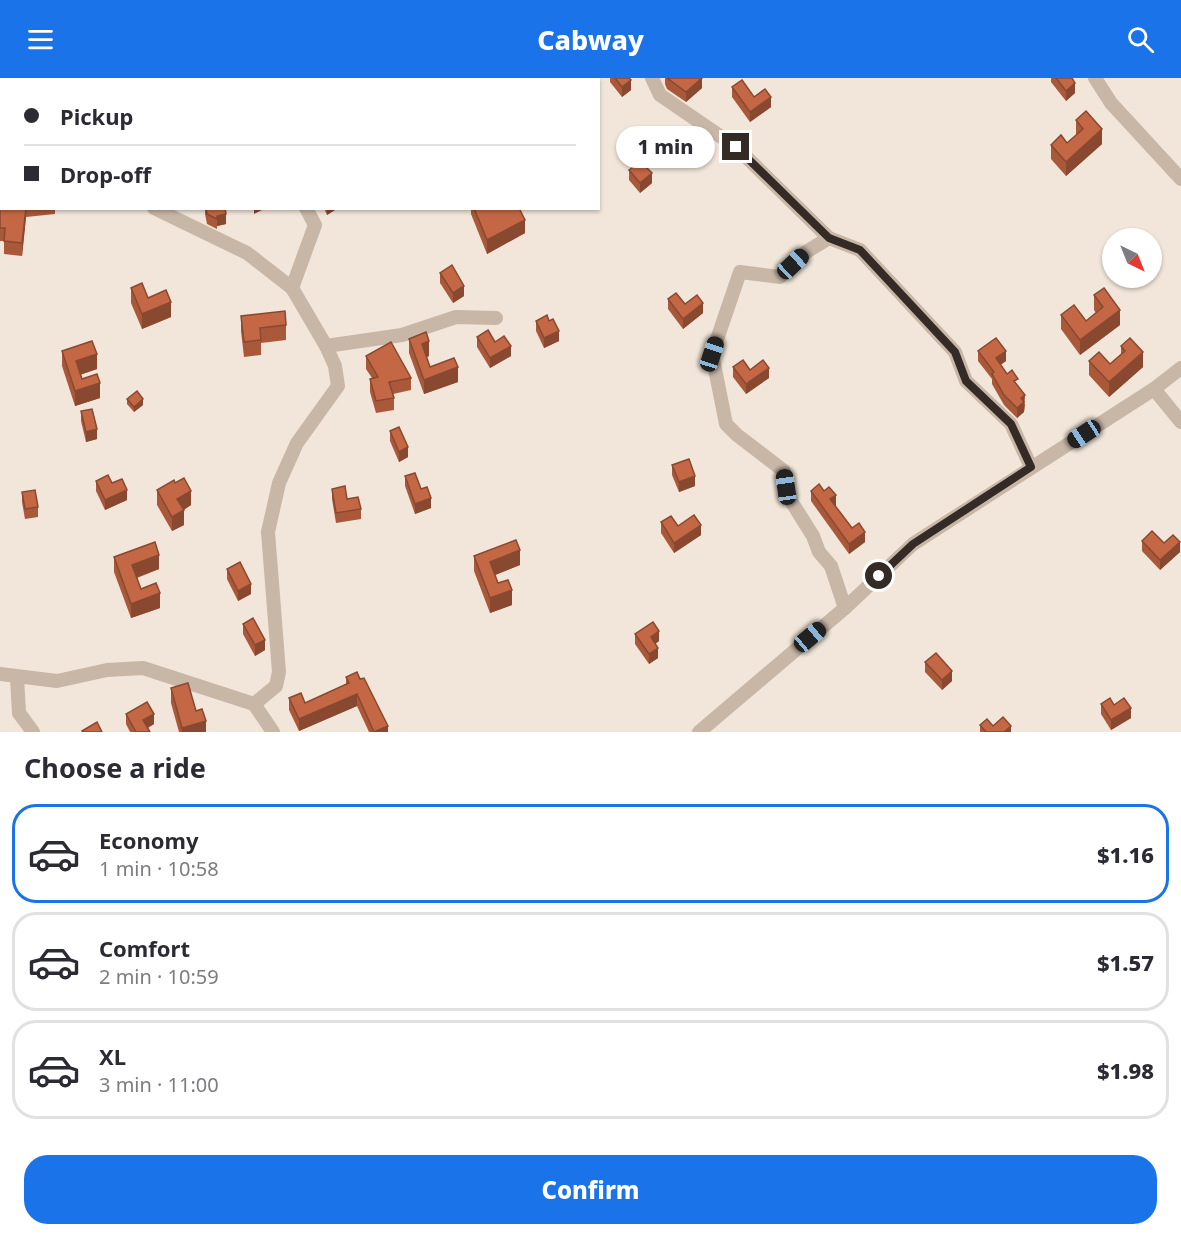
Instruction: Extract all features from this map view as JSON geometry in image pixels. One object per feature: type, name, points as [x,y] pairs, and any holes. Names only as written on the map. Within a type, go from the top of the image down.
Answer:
[{"type":"street","points":[[652,78],[660,95],[736,147],[829,238],[860,250],[955,352],[966,381],[1011,424],[1031,467]]},
{"type":"street","points":[[1095,78],[1111,103],[1181,178]]},
{"type":"street","points":[[158,210],[247,253],[292,288],[326,345],[335,366],[338,386],[297,443],[279,483],[268,532],[279,672],[276,686],[254,704]]},
{"type":"street","points":[[292,288],[315,225],[307,210]]},
{"type":"street","points":[[829,238],[806,252],[780,277],[740,272],[712,354],[726,424],[784,471],[791,501],[813,536],[819,552],[831,566],[845,608]]},
{"type":"street","points":[[326,345],[402,335],[456,317],[496,318]]},
{"type":"street","points":[[699,732],[845,608],[913,544],[1154,389],[1181,368]]},
{"type":"street","points":[[1154,389],[1181,422]]},
{"type":"street","points":[[0,674],[17,678],[57,681],[107,670],[143,668],[254,704],[273,732]]},
{"type":"street","points":[[17,678],[19,713],[33,732]]},
{"type":"building","points":[[615,78],[629,78],[631,80],[622,87]]},
{"type":"building","points":[[667,78],[702,78],[686,92]]},
{"type":"building","points":[[1056,78],[1072,78],[1075,83],[1066,91]]},
{"type":"building","points":[[742,80],[754,97],[765,89],[771,97],[750,112],[732,87]]},
{"type":"building","points":[[1086,111],[1102,129],[1066,162],[1051,145],[1061,135],[1067,143],[1083,129],[1076,120]]},
{"type":"building","points":[[638,163],[640,166],[643,164],[652,173],[640,183],[629,170]]},
{"type":"building","points":[[0,210],[26,210],[22,243],[4,241],[5,228],[0,228]]},
{"type":"building","points":[[206,210],[225,210],[226,214],[217,216],[217,219],[207,214]]},
{"type":"building","points":[[475,210],[520,210],[525,220],[487,240]]},
{"type":"building","points":[[452,265],[464,286],[453,293],[440,273]]},
{"type":"building","points":[[142,283],[148,298],[166,290],[171,302],[142,314],[131,288]]},
{"type":"building","points":[[1104,288],[1120,310],[1080,340],[1061,315],[1074,305],[1086,321],[1103,307],[1094,295]]},
{"type":"building","points":[[676,293],[685,304],[697,295],[703,303],[683,319],[668,299]]},
{"type":"building","points":[[285,311],[286,325],[260,328],[261,340],[244,342],[241,316]]},
{"type":"building","points":[[547,315],[549,321],[553,319],[559,331],[544,338],[536,321]]},
{"type":"building","points":[[488,330],[495,342],[504,336],[511,346],[490,358],[477,337]]},
{"type":"building","points":[[426,332],[429,341],[422,344],[430,367],[454,358],[458,367],[424,380],[409,339]]},
{"type":"building","points":[[996,338],[1006,351],[996,358],[1007,374],[1012,370],[1018,379],[1014,381],[1025,395],[1021,398],[1024,402],[1017,408],[1004,395],[992,374],[994,372],[978,351]]},
{"type":"building","points":[[1130,338],[1143,352],[1109,382],[1089,361],[1099,352],[1110,364],[1125,351],[1121,346]]},
{"type":"building","points":[[92,341],[97,354],[76,361],[82,379],[97,374],[100,383],[75,391],[62,351]]},
{"type":"building","points":[[391,342],[411,378],[389,382],[394,398],[376,401],[370,379],[378,377],[366,356]]},
{"type":"building","points":[[743,360],[750,370],[763,360],[769,368],[746,384],[733,367]]},
{"type":"building","points":[[137,391],[143,399],[134,407],[127,399]]},
{"type":"building","points":[[92,409],[97,429],[86,432],[81,411]]},
{"type":"building","points":[[399,427],[408,447],[399,452],[390,431]]},
{"type":"building","points":[[689,459],[695,476],[679,482],[672,465]]},
{"type":"building","points":[[415,473],[421,489],[427,487],[431,498],[415,504],[405,476]]},
{"type":"building","points":[[108,475],[112,483],[122,479],[127,490],[105,500],[96,481]]},
{"type":"building","points":[[184,478],[191,491],[177,499],[184,510],[172,517],[157,490],[174,480],[175,483]]},
{"type":"building","points":[[819,484],[824,491],[829,487],[836,495],[830,499],[852,528],[859,523],[865,532],[849,544],[811,491]]},
{"type":"building","points":[[345,486],[347,499],[358,497],[361,509],[336,513],[332,489]]},
{"type":"building","points":[[35,490],[38,507],[25,509],[22,492]]},
{"type":"building","points":[[694,515],[701,525],[674,543],[661,522],[671,516],[678,526]]},
{"type":"building","points":[[1152,531],[1164,543],[1173,535],[1180,542],[1160,560],[1142,541]]},
{"type":"building","points":[[516,540],[520,550],[490,562],[498,583],[508,580],[512,590],[490,598],[474,556]]},
{"type":"building","points":[[155,542],[159,555],[132,565],[141,589],[156,583],[160,593],[131,604],[114,557]]},
{"type":"building","points":[[240,562],[251,584],[238,591],[227,569]]},
{"type":"building","points":[[253,618],[265,640],[255,645],[243,624]]},
{"type":"building","points":[[653,622],[659,631],[651,637],[658,648],[649,654],[635,634]]},
{"type":"building","points":[[936,653],[952,671],[942,680],[925,662]]},
{"type":"building","points":[[357,672],[360,679],[364,678],[388,726],[374,732],[357,694],[299,719],[289,698],[301,693],[305,703],[349,683],[346,677]]},
{"type":"building","points":[[188,683],[196,711],[202,709],[206,721],[182,728],[171,688]]},
{"type":"building","points":[[1110,698],[1114,705],[1124,698],[1131,708],[1111,720],[1101,704]]},
{"type":"building","points":[[147,702],[154,714],[143,720],[150,732],[136,732],[126,714]]},
{"type":"building","points":[[1003,717],[1011,726],[1004,732],[986,732],[980,725],[987,719],[993,726]]},
{"type":"building","points":[[97,722],[102,732],[82,731]]},
{"type":"route","points":[[736,147],[829,238],[860,250],[955,352],[966,381],[1011,424],[1031,467],[913,544],[879,576]]}]
